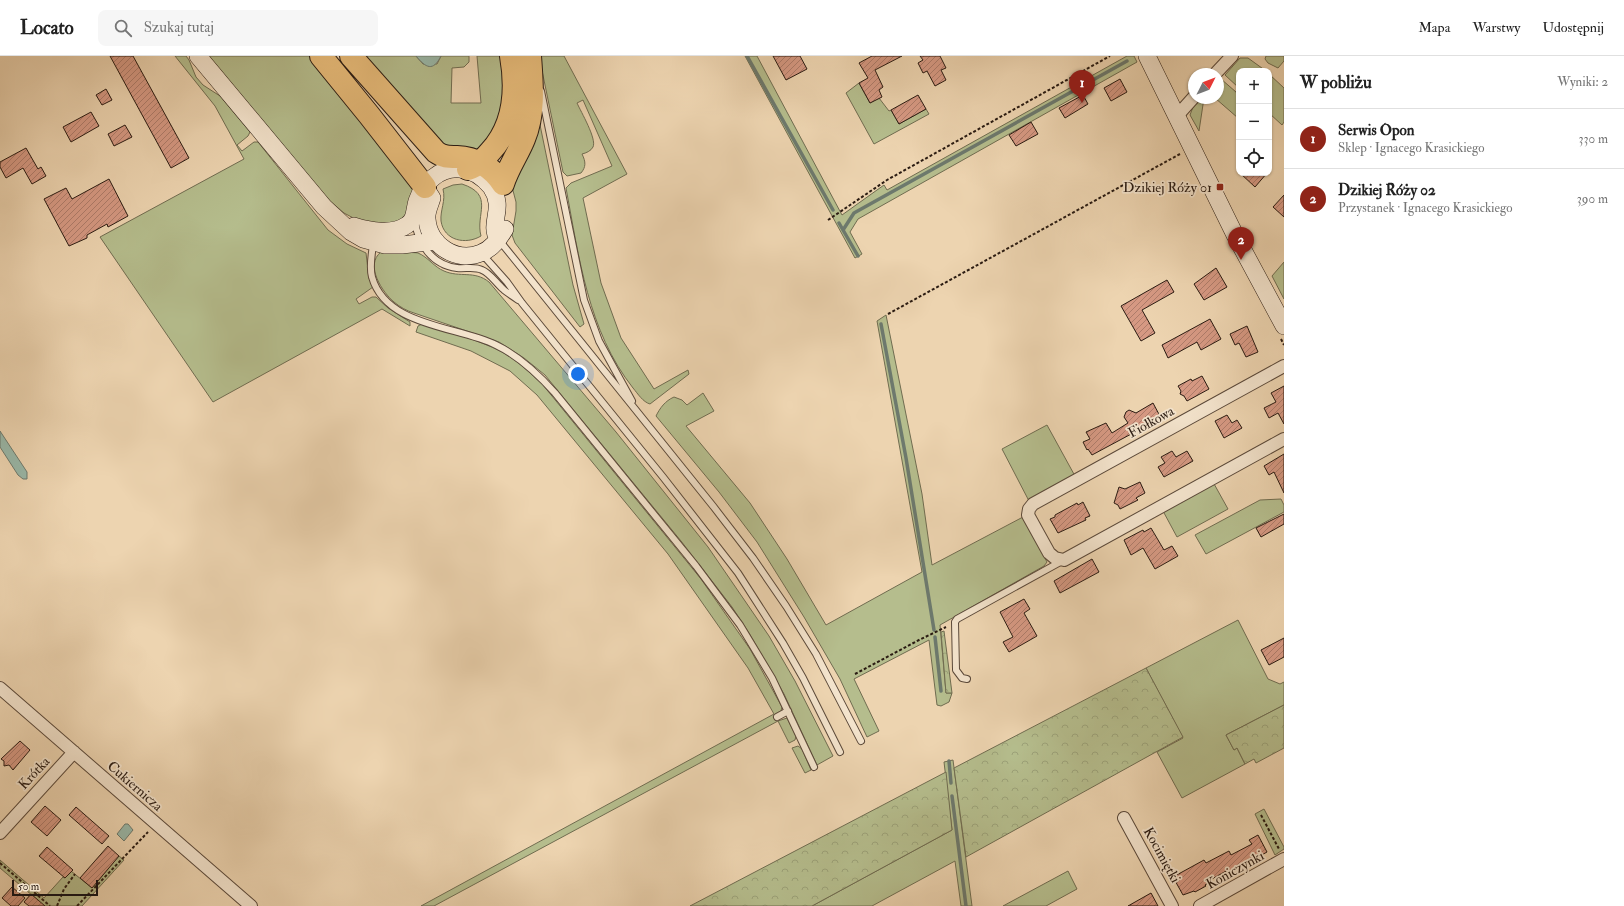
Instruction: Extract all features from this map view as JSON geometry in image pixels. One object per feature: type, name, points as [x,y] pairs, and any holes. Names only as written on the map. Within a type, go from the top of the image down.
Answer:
[{"type":"highway","points":[[321,56],[425,187]]},
{"type":"highway","points":[[345,56],[398,121],[442,171]]},
{"type":"highway","points":[[351,56],[436,152],[444,157],[467,158],[473,166],[496,175],[503,184],[524,138],[529,122],[532,91],[530,56]]},
{"type":"highway","points":[[473,166],[494,148],[502,136],[513,107],[514,79],[511,56]]},
{"type":"main road","points":[[198,56],[324,207],[356,236],[373,242],[396,245],[429,242],[455,255],[470,256],[482,253],[491,247],[506,228],[509,216],[508,198],[503,184]]},
{"type":"main road","points":[[1147,56],[1235,235],[1284,326]]},
{"type":"main road","points":[[337,219],[366,230],[386,231],[406,226],[414,218],[418,199],[425,187],[433,178],[442,171],[473,166],[474,172],[491,187],[494,193],[498,205],[494,231],[498,239]]},
{"type":"main road","points":[[425,187],[432,198],[427,220],[430,232],[429,242]]},
{"type":"street","points":[[1221,68],[1232,56]]},
{"type":"street","points":[[1176,117],[1188,104]]},
{"type":"street","name":"Fiołkowa","points":[[1064,560],[1055,558],[1049,553],[1028,515],[1032,504],[1284,366]]},
{"type":"street","points":[[1064,560],[1284,439]]},
{"type":"street","name":"Cukiernicza","points":[[0,688],[251,906]]},
{"type":"street","name":"Krótka","points":[[0,832],[74,752]]},
{"type":"street","name":"Kocimiętki","points":[[1124,818],[1172,906]]},
{"type":"street","name":"Koniczynki","points":[[1200,906],[1284,859]]},
{"type":"lane","points":[[530,56],[543,100],[584,300],[599,341],[642,418]]},
{"type":"lane","points":[[414,218],[416,231],[429,242],[429,253],[440,262],[452,267],[479,269],[486,272],[504,290],[522,303]]},
{"type":"lane","points":[[498,239],[733,531],[786,606],[816,654],[861,741]]},
{"type":"lane","points":[[373,242],[370,263],[372,277],[377,288],[386,300],[394,307],[417,320],[495,344],[520,360],[541,378],[555,393],[720,598],[757,651],[772,678],[814,767]]},
{"type":"lane","points":[[482,253],[507,282],[522,303],[686,506],[738,574],[771,623],[797,666],[840,752]]},
{"type":"lane","points":[[967,679],[962,678],[956,670],[955,622],[957,619],[1064,560]]},
{"type":"lane","points":[[777,717],[788,711]]},
{"type":"path","points":[[828,220],[887,180],[1110,56]]},
{"type":"path","points":[[888,314],[1191,148]]},
{"type":"path","points":[[855,674],[955,622]]},
{"type":"path","points":[[1261,815],[1284,859]]},
{"type":"path","points":[[77,906],[151,828],[156,825]]},
{"type":"path","points":[[0,863],[50,906]]},
{"type":"path","points":[[57,906],[64,890],[75,874]]},
{"type":"green space","points":[[175,56],[186,56],[196,77],[203,85],[220,96],[250,132],[248,136],[237,145],[242,151],[254,142],[258,142],[328,230],[347,244],[366,253],[369,278],[373,287],[356,299],[359,304],[372,297],[376,297],[388,308],[410,322],[410,326],[382,309],[213,402],[100,237],[244,159],[215,106]]},
{"type":"green space","points":[[206,56],[310,56],[413,188],[413,195],[408,212],[403,219],[393,225],[359,221],[344,213],[330,201]]},
{"type":"green space","points":[[360,56],[416,56],[423,64],[437,64],[441,56],[469,56],[469,62],[464,67],[452,68],[451,103],[481,103],[477,56],[502,56],[507,96],[497,129],[479,152],[444,150]]},
{"type":"green space","points":[[539,56],[564,56],[627,174],[583,198],[601,283],[621,338],[654,389],[688,370],[689,374],[650,404],[645,402],[633,388],[618,366],[605,342],[595,318],[581,267],[566,188],[571,183],[612,166],[583,100],[577,103],[591,132],[594,143],[593,147],[590,151],[582,154],[585,164],[581,173],[567,176],[563,172]]},
{"type":"green space","points":[[745,56],[757,56],[842,215],[884,185],[887,190],[1127,56],[1134,56],[1137,62],[858,219],[850,232],[862,254],[855,258]]},
{"type":"green space","points":[[1266,56],[1284,56],[1284,61],[1278,68],[1268,63],[1265,59]]},
{"type":"green space","points":[[1240,58],[1248,58],[1262,68],[1236,68],[1236,85],[1225,75]]},
{"type":"green space","points":[[1272,77],[1284,88],[1284,122],[1282,125],[1272,116]]},
{"type":"green space","points":[[1224,82],[1236,92],[1236,116],[1222,104],[1224,104]]},
{"type":"green space","points":[[859,83],[870,103],[879,98],[889,111],[891,110],[899,124],[926,109],[929,114],[874,144],[846,93]]},
{"type":"green space","points":[[1195,104],[1203,104],[1199,131],[1190,115]]},
{"type":"green space","points":[[539,120],[573,285],[584,324],[580,327],[515,243],[512,235],[516,202],[511,183]]},
{"type":"green space","points":[[462,184],[472,188],[481,199],[481,236],[475,239],[463,240],[451,237],[446,233],[441,221],[444,198],[443,189],[453,185]]},
{"type":"green space","points":[[381,252],[418,253],[444,271],[456,274],[478,276],[489,282],[616,432],[708,547],[769,636],[795,681],[833,756],[817,765],[784,694],[749,633],[732,607],[681,541],[545,375],[524,358],[499,342],[411,312],[396,304],[385,292],[377,278],[374,264],[376,258]]},
{"type":"green space","points":[[1284,262],[1284,299],[1272,276]]},
{"type":"green space","points":[[886,315],[922,494],[932,565],[1023,517],[1047,562],[1044,566],[940,625],[946,693],[952,693],[949,702],[941,706],[937,705],[929,640],[854,679],[879,731],[867,737],[840,679],[804,617],[757,542],[719,492],[656,416],[663,405],[674,397],[682,400],[687,405],[703,393],[714,411],[686,426],[750,503],[787,559],[826,625],[922,572],[877,321]]},
{"type":"green space","points":[[422,324],[473,340],[508,355],[543,385],[701,579],[750,649],[782,707],[781,711],[775,714],[778,721],[434,906],[421,906],[774,714],[748,668],[668,554],[537,395],[510,371],[471,351],[416,332],[418,326]]},
{"type":"green space","points":[[1047,425],[1075,476],[1029,501],[1002,449]]},
{"type":"green space","points":[[1213,482],[1228,509],[1177,537],[1163,511]]},
{"type":"green space","points":[[1281,499],[1284,505],[1284,512],[1206,554],[1195,535],[1260,500]]},
{"type":"green space","points":[[1238,620],[1268,679],[1280,684],[1284,682],[1284,705],[1226,735],[1234,750],[1237,748],[1245,764],[1182,798],[1157,752],[1183,738],[1146,668]]},
{"type":"green space","points":[[944,631],[952,693],[946,693],[941,632]]},
{"type":"green space","points":[[1146,668],[1183,737],[966,857],[954,768]]},
{"type":"green space","points":[[1284,705],[1284,748],[1256,763],[1254,759],[1245,764],[1237,748],[1234,750],[1226,735]]},
{"type":"green space","points":[[787,718],[796,736],[795,740],[789,743],[778,721]]},
{"type":"green space","points":[[798,746],[802,749],[811,770],[805,773],[792,748]]},
{"type":"green space","points":[[953,760],[972,906],[961,906],[955,861],[872,906],[812,906],[952,830],[944,762]]},
{"type":"green space","points":[[946,772],[952,830],[812,906],[690,906]]},
{"type":"green space","points":[[1264,809],[1284,847],[1284,849],[1275,855],[1255,814]]},
{"type":"green space","points":[[119,856],[124,860],[82,906],[37,906],[40,902],[0,868],[0,860],[44,898],[63,877],[65,878],[71,871],[92,888]]},
{"type":"green space","points":[[1068,871],[1077,889],[1046,906],[1003,906]]},
{"type":"shaded area","points":[[416,56],[441,56],[435,64],[429,66],[423,63]]},
{"type":"shaded area","points":[[0,431],[27,472],[27,479],[23,479],[18,475],[0,447]]},
{"type":"shaded area","points":[[125,824],[128,824],[133,830],[124,841],[117,834]]},
{"type":"building","points":[[110,56],[133,56],[189,158],[171,168]]},
{"type":"building","points":[[773,56],[800,56],[807,69],[786,80]]},
{"type":"building","points":[[872,56],[902,56],[875,70],[883,87],[879,90],[882,97],[870,103],[859,83],[868,78],[859,63]]},
{"type":"building","points":[[920,56],[940,56],[946,68],[941,70],[946,80],[935,86],[927,71],[923,73],[918,63],[923,60]]},
{"type":"building","points":[[1120,79],[1127,92],[1111,101],[1104,88]]},
{"type":"building","points":[[106,89],[112,100],[102,105],[96,95]]},
{"type":"building","points":[[918,95],[926,109],[899,124],[891,110]]},
{"type":"building","points":[[1083,95],[1088,104],[1065,118],[1059,108]]},
{"type":"building","points":[[91,112],[99,126],[71,142],[63,127]]},
{"type":"building","points":[[1031,122],[1038,134],[1016,146],[1009,135]]},
{"type":"building","points":[[125,125],[132,137],[114,146],[108,134]]},
{"type":"building","points":[[26,148],[38,169],[41,167],[46,176],[32,184],[23,168],[6,178],[0,167],[0,162]]},
{"type":"building","points":[[1243,176],[1264,176],[1255,187]]},
{"type":"building","points":[[109,179],[128,216],[108,227],[107,224],[87,235],[87,238],[69,246],[44,199],[66,188],[72,199]]},
{"type":"building","points":[[1284,195],[1284,217],[1273,207]]},
{"type":"building","points":[[1216,268],[1227,287],[1204,300],[1194,284]]},
{"type":"building","points":[[1167,280],[1174,292],[1142,310],[1155,333],[1141,341],[1121,306]]},
{"type":"building","points":[[1210,319],[1221,339],[1201,350],[1197,342],[1168,358],[1162,345]]},
{"type":"building","points":[[1247,326],[1258,352],[1246,357],[1239,343],[1235,345],[1230,334]]},
{"type":"building","points":[[1202,376],[1209,389],[1187,401],[1184,396],[1180,394],[1181,391],[1178,386],[1191,379],[1192,381]]},
{"type":"building","points":[[1284,386],[1284,424],[1278,413],[1269,418],[1264,408],[1276,402],[1271,393]]},
{"type":"building","points":[[1153,403],[1161,418],[1092,455],[1088,449],[1087,450],[1083,442],[1090,439],[1086,432],[1106,423],[1112,433],[1128,423],[1124,417],[1126,412],[1129,410],[1136,413]]},
{"type":"building","points":[[1227,415],[1232,423],[1237,420],[1242,428],[1224,438],[1215,421]]},
{"type":"building","points":[[1172,451],[1176,457],[1187,451],[1193,461],[1164,477],[1158,467],[1165,463],[1161,457]]},
{"type":"building","points":[[1284,454],[1284,493],[1274,472],[1269,475],[1264,466]]},
{"type":"building","points":[[1140,482],[1145,493],[1136,498],[1138,500],[1120,509],[1118,505],[1114,503],[1119,487],[1125,489]]},
{"type":"building","points":[[1083,502],[1090,516],[1085,518],[1086,520],[1058,533],[1050,519],[1077,503],[1078,505]]},
{"type":"building","points":[[1284,514],[1284,524],[1261,537],[1256,528]]},
{"type":"building","points":[[1151,528],[1164,550],[1172,546],[1178,556],[1155,569],[1143,548],[1131,555],[1124,540],[1143,530],[1144,532]]},
{"type":"building","points":[[1092,559],[1099,572],[1060,593],[1054,581]]},
{"type":"building","points":[[1024,599],[1030,609],[1024,613],[1037,636],[1009,652],[1003,642],[1013,637],[1000,612]]},
{"type":"building","points":[[1284,638],[1284,657],[1269,665],[1261,650]]},
{"type":"building","points":[[20,741],[30,750],[13,770],[9,765],[4,766],[4,761],[1,759]]},
{"type":"building","points":[[45,806],[61,820],[47,836],[31,822]]},
{"type":"building","points":[[76,807],[109,836],[102,844],[69,815]]},
{"type":"building","points":[[1258,835],[1267,852],[1230,873],[1228,870],[1210,880],[1211,881],[1205,885],[1206,886],[1195,892],[1194,891],[1183,895],[1173,877],[1204,860],[1206,863],[1229,851],[1231,855],[1252,844],[1249,840]]},
{"type":"building","points":[[108,846],[119,856],[92,888],[80,878]]},
{"type":"building","points":[[47,847],[73,870],[65,878],[39,856]]},
{"type":"building","points":[[12,887],[25,898],[18,906],[11,906],[2,898]]},
{"type":"building","points":[[1151,893],[1158,906],[1128,906]]},
{"type":"building","points":[[31,894],[45,906],[29,906],[24,902]]},
{"type":"waterway","points":[[747,56],[833,210]]},
{"type":"waterway","points":[[843,230],[854,213],[1127,61]]},
{"type":"waterway","points":[[839,223],[858,256]]},
{"type":"waterway","points":[[881,324],[906,458],[934,630]]},
{"type":"waterway","points":[[935,637],[941,691]]},
{"type":"waterway","points":[[949,761],[951,783]]},
{"type":"waterway","points":[[952,796],[966,906]]},
{"type":"place","name":"Serwis Opon","points":[[1082,103]]},
{"type":"place","name":"Dzikiej Róży 01","points":[[1220,187]]},
{"type":"place","name":"Dzikiej Róży 02","points":[[1241,260]]}]
